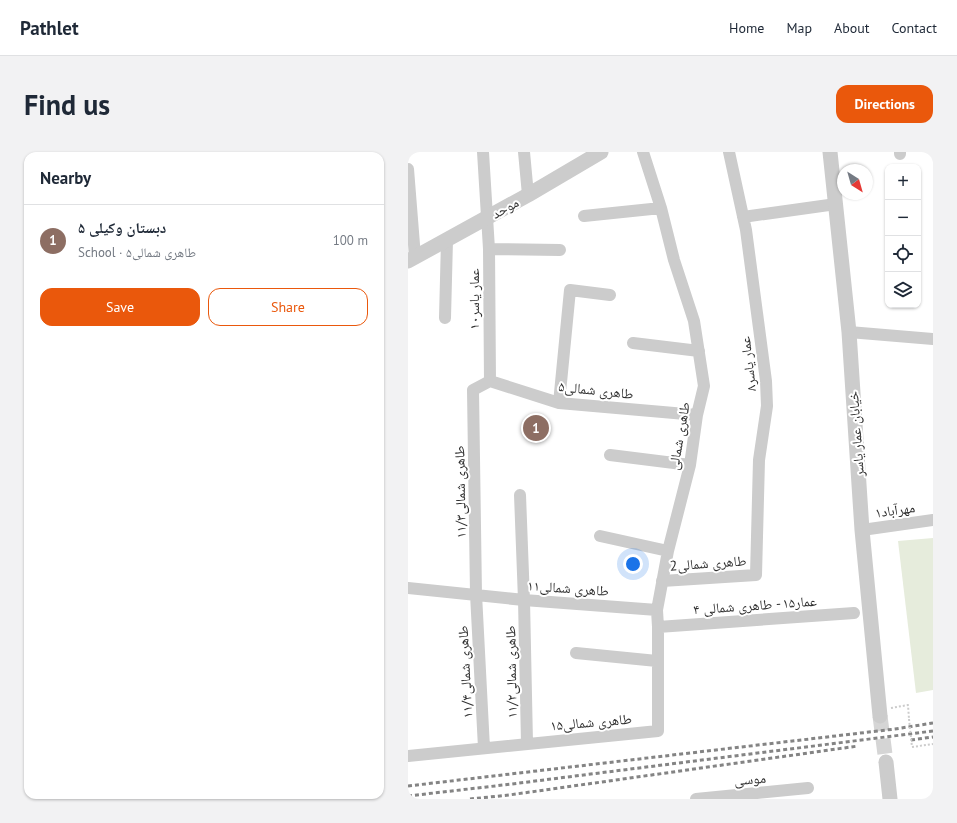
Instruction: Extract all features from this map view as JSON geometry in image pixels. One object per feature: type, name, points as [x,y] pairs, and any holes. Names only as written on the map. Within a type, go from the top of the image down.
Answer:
[{"type":"street","name":"عمار یاسر۱۰","points":[[483,152],[489,249],[490,381]]},
{"type":"street","points":[[524,152],[528,195]]},
{"type":"street","name":"موحد","points":[[411,259],[488,218],[601,152]]},
{"type":"street","name":"طاهری شمالی","points":[[644,152],[661,208],[674,260],[694,321],[704,386],[697,415],[690,465],[668,551],[657,610],[658,731]]},
{"type":"street","name":"عمار یاسر۸","points":[[729,152],[746,230],[764,366],[767,406],[759,460],[756,575]]},
{"type":"street","name":"خیابان عمار یاسر","points":[[830,152],[850,332],[862,530],[880,716]]},
{"type":"street","points":[[408,169],[411,259]]},
{"type":"street","points":[[743,217],[836,204]]},
{"type":"street","points":[[584,216],[661,208]]},
{"type":"street","points":[[445,318],[447,240]]},
{"type":"street","points":[[489,249],[560,250]]},
{"type":"street","points":[[559,403],[570,290],[610,295]]},
{"type":"street","points":[[850,332],[933,339]]},
{"type":"street","points":[[633,343],[699,351]]},
{"type":"street","name":"طاهری شمالی۱۱/۳","points":[[476,594],[473,390],[490,381]]},
{"type":"street","name":"طاهری شمالی۵","points":[[490,381],[559,403],[697,415]]},
{"type":"street","points":[[610,455],[690,465]]},
{"type":"street","name":"طاهری شمالی۱۱/۲","points":[[520,495],[527,743]]},
{"type":"street","name":"مهرآباد۱","points":[[862,530],[933,520]]},
{"type":"street","points":[[600,536],[668,551]]},
{"type":"street","name":"طاهری شمالی2","points":[[662,581],[756,575]]},
{"type":"street","name":"طاهری شمالی۱۱","points":[[408,588],[524,600],[657,610]]},
{"type":"street","name":"طاهری شمالی۱۱/۴","points":[[476,594],[484,748]]},
{"type":"street","name":"عمار۱۵ - طاهری شمالی ۴","points":[[658,627],[854,613]]},
{"type":"street","points":[[576,653],[658,660]]},
{"type":"street","name":"طاهری شمالی۱۵","points":[[408,756],[658,731]]},
{"type":"street","points":[[886,762],[890,799]]},
{"type":"street","name":"موسی","points":[[696,799],[808,788]]},
{"type":"path","points":[[897,707],[908,705],[912,747],[933,744]]},
{"type":"green space","points":[[933,538],[933,690],[916,693],[898,541]]},
{"type":"tunnel","points":[[880,716],[886,762]]},
{"type":"railway","points":[[408,786],[895,729],[933,723]]},
{"type":"railway","points":[[408,796],[933,731]]},
{"type":"railway","points":[[911,740],[933,737]]},
{"type":"railway","points":[[470,799],[509,795],[858,746]]},
{"type":"place","name":"دبستان وکیلی ۵","points":[[536,428]]}]
